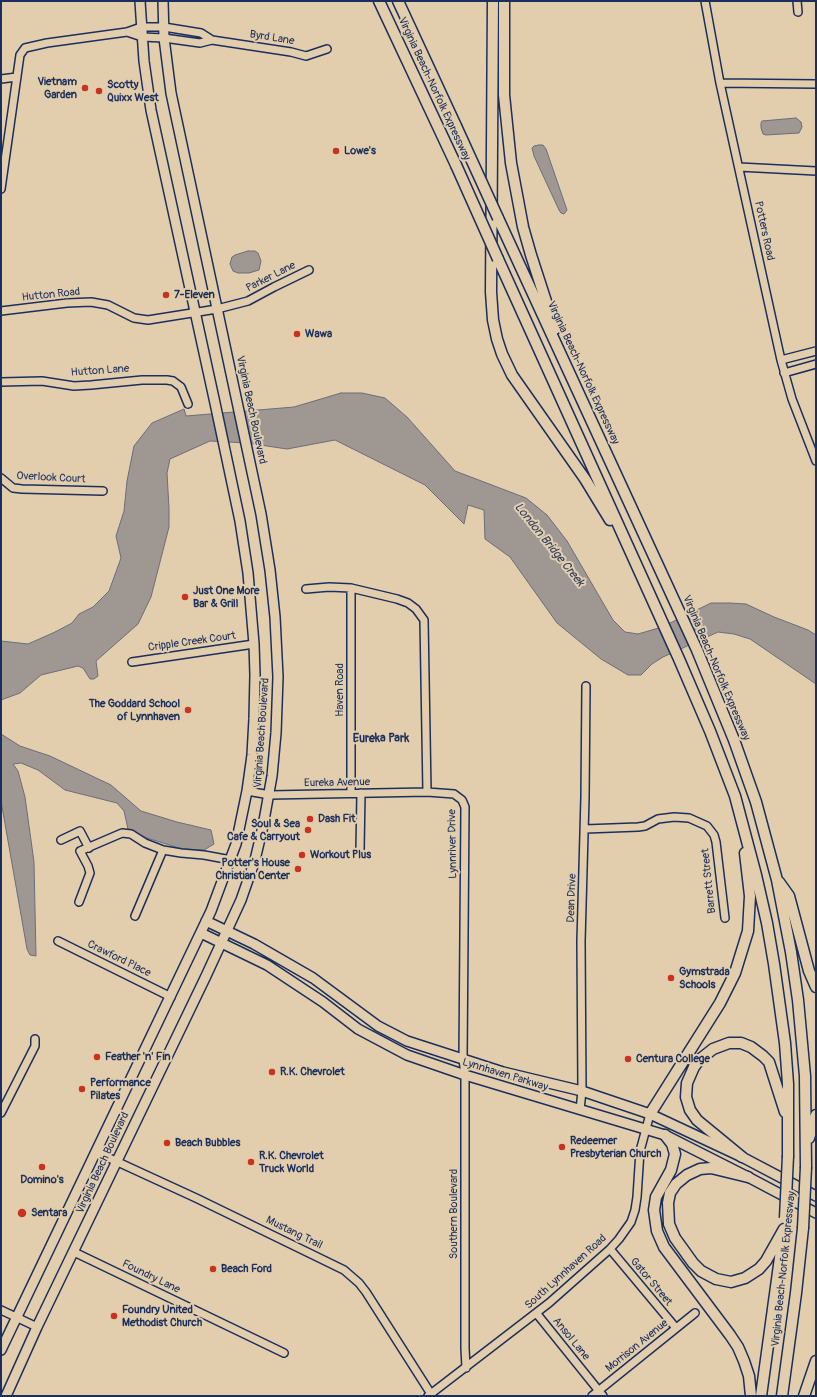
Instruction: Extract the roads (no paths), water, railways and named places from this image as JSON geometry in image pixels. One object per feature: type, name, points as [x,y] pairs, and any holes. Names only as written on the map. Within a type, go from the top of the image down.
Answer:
[{"type":"highway","name":"Virginia Beach-Norfolk Expressway","points":[[379,1],[456,165],[679,659],[710,731],[735,796],[741,817],[763,904],[774,964],[785,1043],[788,1084],[788,1156],[785,1218],[761,1396]]},
{"type":"highway","name":"Virginia Beach-Norfolk Expressway","points":[[398,1],[697,650],[734,740],[762,821],[777,880],[791,952],[798,1000],[805,1076],[806,1167],[803,1228],[782,1396]]},
{"type":"highway","points":[[493,1],[491,292],[493,320],[497,339],[502,354],[515,380],[585,479],[633,558]]},
{"type":"highway","points":[[504,1],[504,95],[511,163],[523,227],[564,361]]},
{"type":"highway","points":[[650,1114],[720,1003],[735,973],[748,931],[750,896],[741,817]]},
{"type":"highway","points":[[777,880],[789,896],[807,964],[816,987]]},
{"type":"highway","points":[[742,1157],[697,1120],[688,1105],[686,1089],[689,1076],[694,1067],[705,1054],[721,1045],[738,1042],[751,1047],[763,1056],[769,1062],[788,1122]]},
{"type":"highway","points":[[806,1146],[816,1116]]},
{"type":"highway","points":[[665,1135],[672,1144],[675,1154],[670,1170],[656,1197],[654,1210],[657,1231],[664,1247],[730,1334],[738,1347],[748,1376],[751,1396]]},
{"type":"highway","points":[[748,1177],[711,1168],[700,1169],[687,1175],[676,1184],[670,1193],[667,1213],[669,1224],[675,1238],[693,1263],[701,1271],[716,1279],[732,1282],[745,1278],[760,1269],[784,1229]]},
{"type":"highway","points":[[804,1396],[816,1361]]},
{"type":"main road","name":"Virginia Beach Boulevard","points":[[1,1350],[171,997],[220,890],[231,860],[240,825],[252,755],[254,719],[254,644],[247,566],[226,454],[154,123],[145,70],[140,1]]},
{"type":"main road","name":"Virginia Beach Boulevard","points":[[6,1396],[37,1327],[222,943],[255,860],[270,795],[278,706],[276,628],[273,590],[265,535],[248,450],[171,93],[164,38],[163,1]]},
{"type":"main road","name":"Lynnhaven Parkway","points":[[206,921],[282,960],[313,978],[378,1026],[407,1041],[503,1072],[582,1091],[650,1114],[742,1157],[816,1196]]},
{"type":"main road","name":"Lynnhaven Parkway","points":[[201,933],[267,965],[323,1002],[358,1029],[406,1055],[464,1075],[646,1128],[665,1135],[816,1213]]},
{"type":"street","name":"Potters Road","points":[[705,1],[720,83],[784,373],[792,399],[816,461]]},
{"type":"street","points":[[797,1],[798,12]]},
{"type":"street","name":"Byrd Lane","points":[[16,78],[20,55],[23,49],[28,46],[127,32],[141,27],[164,27],[201,33],[212,40]]},
{"type":"street","name":"Byrd Lane","points":[[127,32],[142,38],[164,38],[200,43],[212,40],[291,52],[306,56],[327,48]]},
{"type":"street","points":[[1,79],[16,78],[4,143],[1,189]]},
{"type":"street","points":[[720,83],[816,84]]},
{"type":"street","points":[[738,167],[816,171]]},
{"type":"street","name":"Parker Lane","points":[[195,313],[248,301],[309,270]]},
{"type":"street","name":"Hutton Road","points":[[1,311],[67,303],[91,302],[108,305],[126,315],[148,320],[195,313]]},
{"type":"street","points":[[781,360],[816,351]]},
{"type":"street","points":[[784,373],[816,364]]},
{"type":"street","name":"Hutton Lane","points":[[1,382],[42,381],[74,386],[142,380],[167,380],[172,381],[181,387],[188,404]]},
{"type":"street","name":"Overlook Court","points":[[1,478],[13,488],[103,491]]},
{"type":"street","points":[[306,589],[329,587],[351,588],[397,599],[408,603],[416,609],[424,620],[427,792]]},
{"type":"street","name":"Haven Road","points":[[351,588],[351,793]]},
{"type":"street","name":"Cripple Creek Court","points":[[132,662],[254,644]]},
{"type":"street","name":"Dean Drive","points":[[580,1110],[582,1091],[581,941],[585,829],[586,686]]},
{"type":"street","name":"Eureka Avenue","points":[[247,791],[270,795],[427,792]]},
{"type":"street","name":"Lynnriver Drive","points":[[427,792],[454,794],[462,800],[465,807],[463,1059]]},
{"type":"street","points":[[360,850],[361,793]]},
{"type":"street","name":"Barrett Street","points":[[585,829],[638,827],[645,826],[658,820],[674,817],[689,818],[707,826],[714,835],[716,842],[725,918]]},
{"type":"street","points":[[61,840],[80,831],[89,848]]},
{"type":"street","points":[[79,902],[90,873],[80,851],[122,833],[131,834],[145,843],[163,850],[231,860]]},
{"type":"street","points":[[135,916],[163,850]]},
{"type":"street","name":"Crawford Place","points":[[58,941],[171,997]]},
{"type":"street","points":[[1,1113],[35,1046],[35,1040]]},
{"type":"street","name":"Southern Boulevard","points":[[463,1059],[466,1368]]},
{"type":"street","name":"South Lynnhaven Road","points":[[430,1395],[537,1314],[610,1250],[627,1228],[635,1210],[640,1151],[650,1114]]},
{"type":"street","name":"Mustang Trail","points":[[96,1152],[344,1270],[359,1283],[366,1292],[430,1395]]},
{"type":"street","name":"Gator Street","points":[[610,1250],[676,1328]]},
{"type":"street","name":"Foundry Lane","points":[[74,1252],[284,1353]]},
{"type":"street","points":[[1,1310],[37,1327]]},
{"type":"street","name":"Morrison Avenue","points":[[592,1396],[601,1393],[695,1313]]},
{"type":"street","name":"Ansol Lane","points":[[537,1314],[601,1393]]},
{"type":"water","points":[[796,118],[801,122],[802,127],[799,133],[763,134],[761,128],[762,121]]},
{"type":"water","points":[[543,145],[546,149],[567,210],[564,214],[559,210],[534,156],[532,148]]},
{"type":"water","points":[[248,251],[255,251],[258,253],[261,261],[259,270],[249,273],[238,273],[233,271],[230,264],[232,257]]},
{"type":"water","name":"London Bridge Creek","points":[[341,393],[362,393],[385,398],[407,417],[455,471],[526,498],[547,515],[567,541],[613,620],[625,632],[638,634],[662,627],[711,603],[746,604],[808,630],[816,635],[816,684],[750,639],[734,634],[718,632],[663,657],[652,664],[641,675],[628,675],[601,659],[557,623],[510,557],[485,539],[484,510],[468,505],[464,524],[425,485],[335,440],[287,449],[247,443],[210,441],[170,459],[167,473],[169,527],[151,597],[138,624],[96,661],[98,676],[94,679],[90,679],[83,668],[78,666],[41,675],[20,693],[1,700],[1,641],[28,644],[55,632],[72,623],[79,614],[93,607],[109,591],[121,558],[116,536],[124,511],[127,481],[134,446],[152,423],[184,409],[186,416],[294,407]]},
{"type":"water","points":[[1,734],[20,746],[50,756],[111,785],[141,811],[211,830],[214,844],[204,850],[182,849],[147,838],[128,829],[124,811],[117,803],[65,790],[38,770],[21,763],[13,764],[18,771],[25,797],[34,862],[36,956],[30,955],[27,949],[1,801]]},
{"type":"place","name":"Vietnam Garden","points":[[85,88]]},
{"type":"place","name":"Scotty Quixx West","points":[[99,91]]},
{"type":"place","name":"Lowe's","points":[[336,151]]},
{"type":"place","name":"7-Eleven","points":[[166,295]]},
{"type":"place","name":"Wawa","points":[[297,334]]},
{"type":"place","name":"Just One More Bar & Grill","points":[[185,597]]},
{"type":"place","name":"The Goddard School of Lynnhaven","points":[[188,710]]},
{"type":"place","name":"Dash Fit","points":[[310,819]]},
{"type":"place","name":"Soul & Sea Cafe & Carryout","points":[[308,830]]},
{"type":"place","name":"Workout Plus","points":[[302,855]]},
{"type":"place","name":"Potter's House Christian Center","points":[[298,869]]},
{"type":"place","name":"Gymstrada Schools","points":[[671,978]]},
{"type":"place","name":"Feather 'n' Fin","points":[[97,1057]]},
{"type":"place","name":"Centura College","points":[[628,1059]]},
{"type":"place","name":"R.K. Chevrolet","points":[[272,1072]]},
{"type":"place","name":"Performance Pilates","points":[[82,1089]]},
{"type":"place","name":"Beach Bubbles","points":[[167,1143]]},
{"type":"place","name":"Redeemer Presbyterian Church","points":[[562,1147]]},
{"type":"place","name":"R.K. Chevrolet Truck World","points":[[251,1162]]},
{"type":"place","name":"Domino's","points":[[42,1167]]},
{"type":"place","name":"Sentara","points":[[22,1213]]},
{"type":"place","name":"Beach Ford","points":[[213,1269]]},
{"type":"place","name":"Foundry United Methodist Church","points":[[114,1316]]},
{"type":"district","name":"Eureka Park","points":[[381,739]]}]
